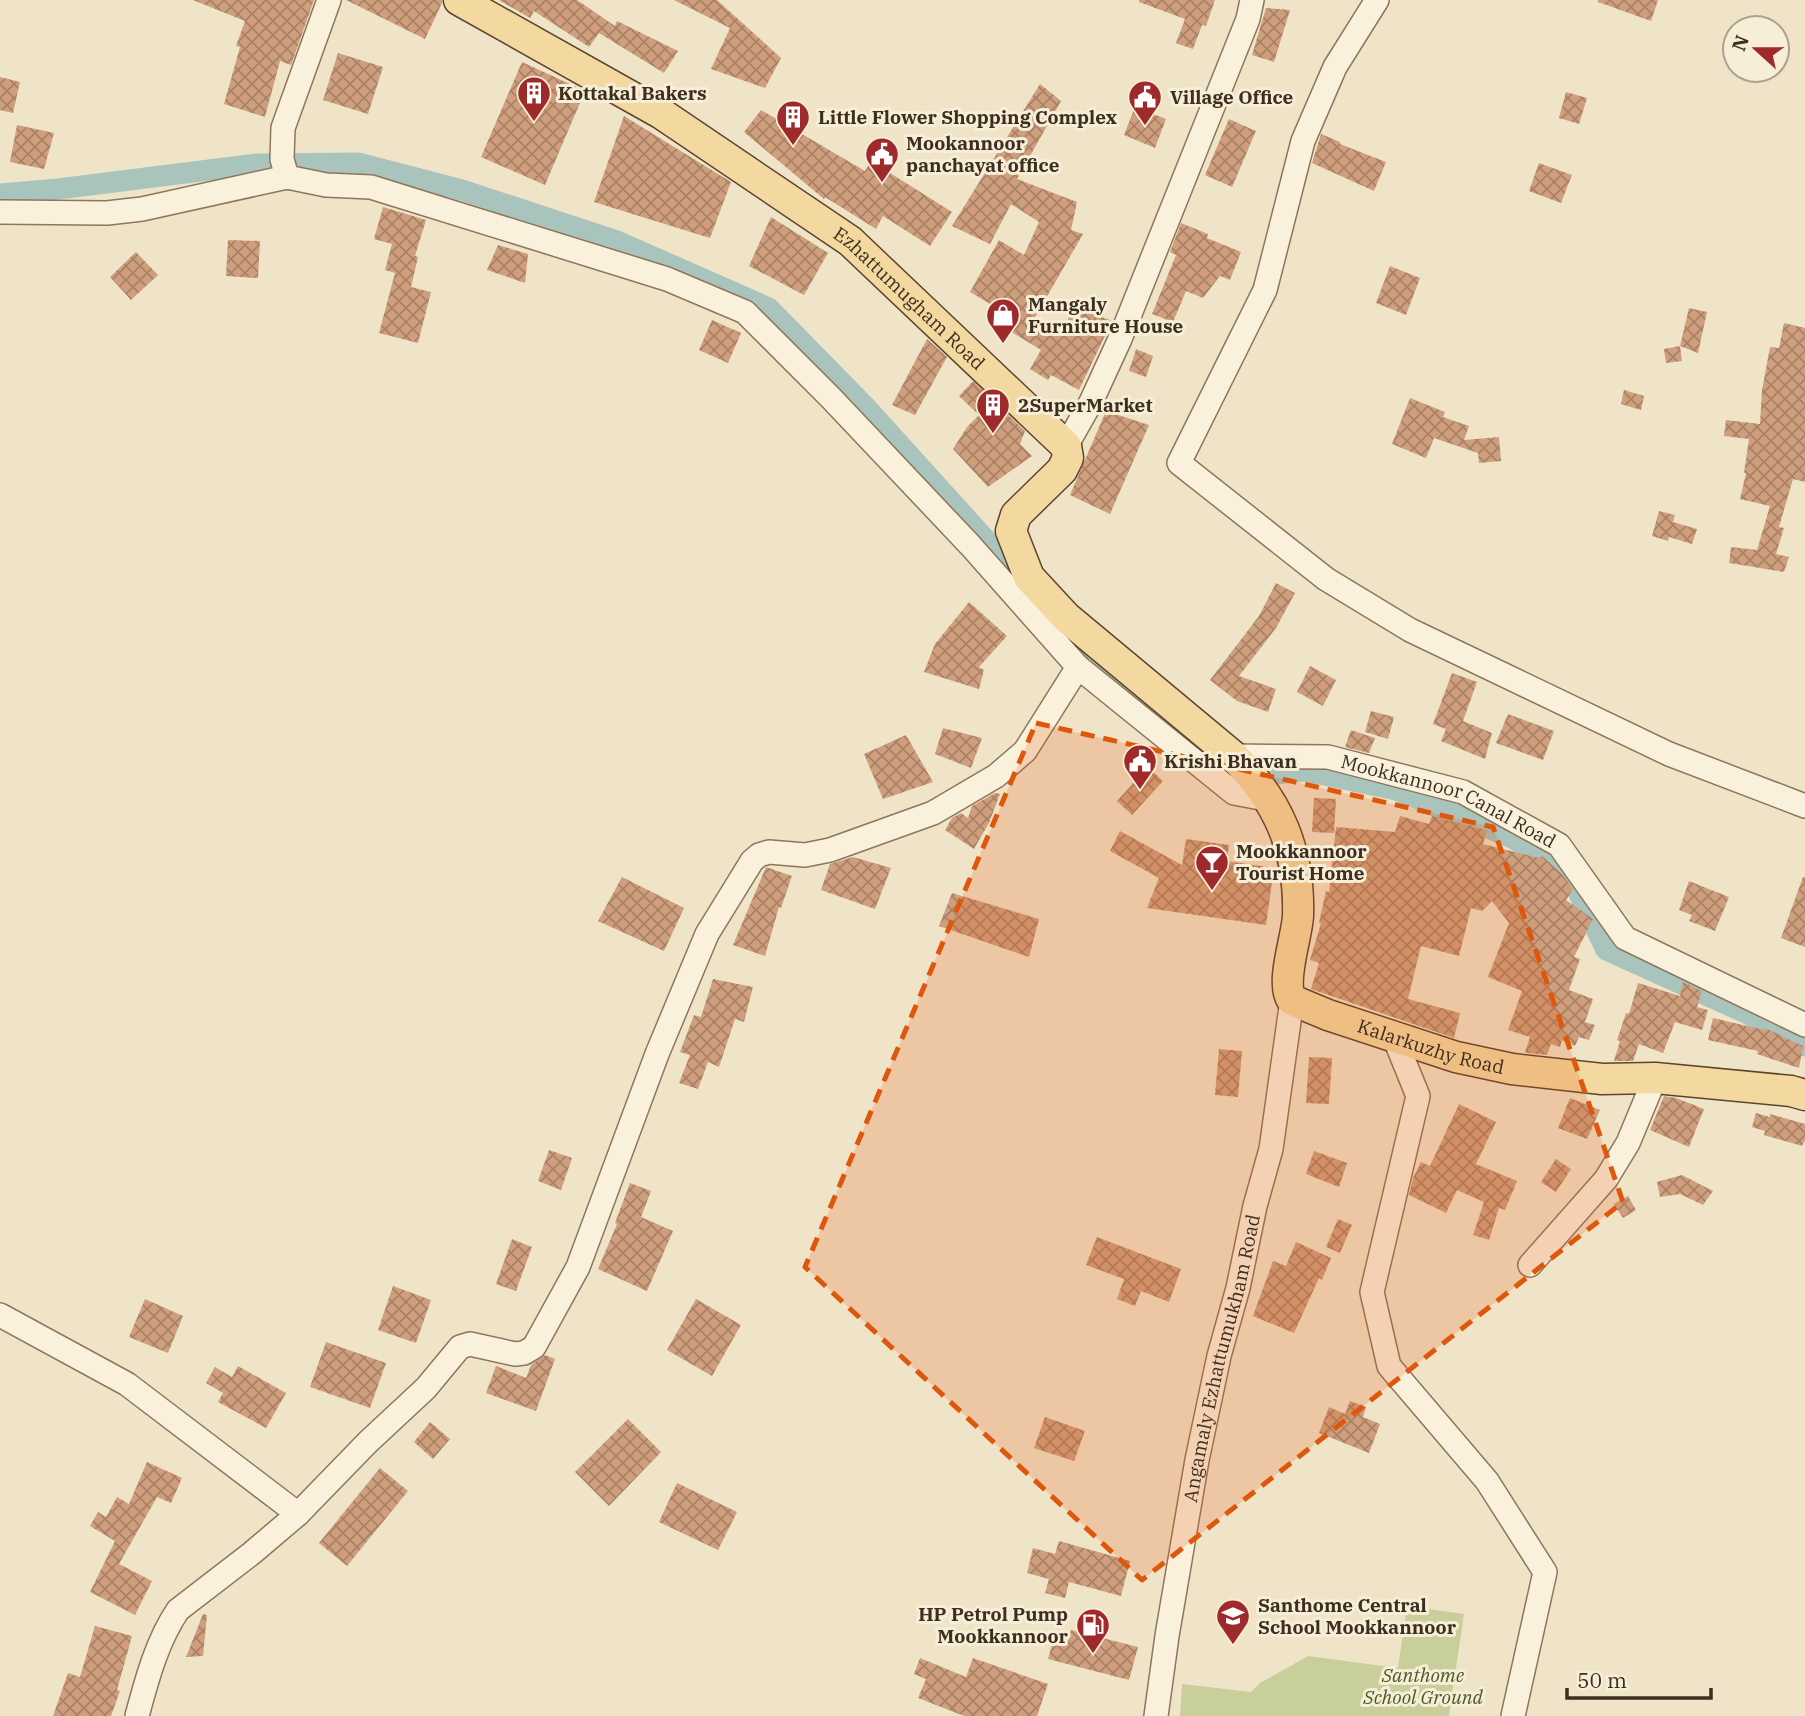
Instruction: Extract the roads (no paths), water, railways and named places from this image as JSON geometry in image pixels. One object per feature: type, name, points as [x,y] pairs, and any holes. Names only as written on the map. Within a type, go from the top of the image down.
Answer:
[{"type":"main road","name":"Ezhattumugham Road","points":[[459,0],[662,114],[850,241],[1066,446]]},
{"type":"main road","points":[[1066,446],[1068,458],[1062,470],[1016,515],[1013,523],[1011,531],[1029,577],[1066,617],[1252,777],[1288,836],[1295,867],[1298,916],[1287,989],[1292,1000]]},
{"type":"main road","name":"Kalarkuzhy Road","points":[[1292,1000],[1394,1037],[1456,1056],[1512,1069],[1602,1079],[1655,1078],[1791,1091],[1805,1095]]},
{"type":"street","points":[[0,212],[86,214],[142,209],[284,169],[283,128],[329,0]]},
{"type":"street","points":[[1066,446],[1091,402],[1120,340],[1238,44],[1252,0]]},
{"type":"street","points":[[1377,0],[1335,67],[1308,129],[1265,290],[1179,463],[1326,579],[1410,631],[1669,754],[1805,806]]},
{"type":"street","name":"Mookkannoor Canal Road","points":[[284,169],[326,185],[371,187],[667,279],[746,312],[970,545],[1078,667],[1234,793],[1252,777],[1328,757],[1463,792],[1559,845],[1625,937],[1805,1025]]},
{"type":"street","points":[[137,1716],[150,1667],[178,1610],[298,1514],[368,1441],[425,1388],[460,1347],[470,1344],[515,1354],[524,1353],[534,1347],[578,1267],[657,1054],[707,934],[752,861],[769,852],[805,855],[830,850],[933,813],[996,776],[1030,745],[1078,667]]},
{"type":"street","name":"Angamaly Ezhattumukham Road","points":[[1156,1716],[1197,1460],[1219,1356],[1271,1149],[1292,1000]]},
{"type":"street","points":[[1394,1037],[1418,1096],[1372,1292],[1389,1366],[1487,1481],[1545,1572],[1513,1716]]},
{"type":"street","points":[[1530,1265],[1606,1179],[1628,1143],[1655,1078]]},
{"type":"street","points":[[0,1315],[127,1384],[298,1514]]},
{"type":"waterway","points":[[0,194],[257,164],[358,163],[462,190],[617,241],[769,308],[865,406],[1026,584]]},
{"type":"waterway","points":[[1070,635],[1096,664],[1229,775]]},
{"type":"waterway","points":[[1254,776],[1305,771],[1396,790],[1512,838],[1568,871],[1606,950],[1748,1014],[1805,1046]]},
{"type":"place","name":"Kottakal Bakers","points":[[534,123]]},
{"type":"place","name":"Village Office","points":[[1145,127]]},
{"type":"place","name":"Little Flower Shopping Complex","points":[[793,147]]},
{"type":"place","name":"Mookannoor panchayat office","points":[[882,184]]},
{"type":"place","name":"Mangaly Furniture House","points":[[1003,345]]},
{"type":"place","name":"2SuperMarket","points":[[993,435]]},
{"type":"place","name":"Krishi Bhavan","points":[[1140,791]]},
{"type":"place","name":"Mookkannoor Tourist Home","points":[[1212,892]]},
{"type":"place","name":"Santhome Central School Mookkannoor","points":[[1233,1646]]},
{"type":"place","name":"HP Petrol Pump Mookkannoor","points":[[1093,1655]]},
{"type":"park label","name":"Santhome School Ground","points":[[1423,1686]]}]
